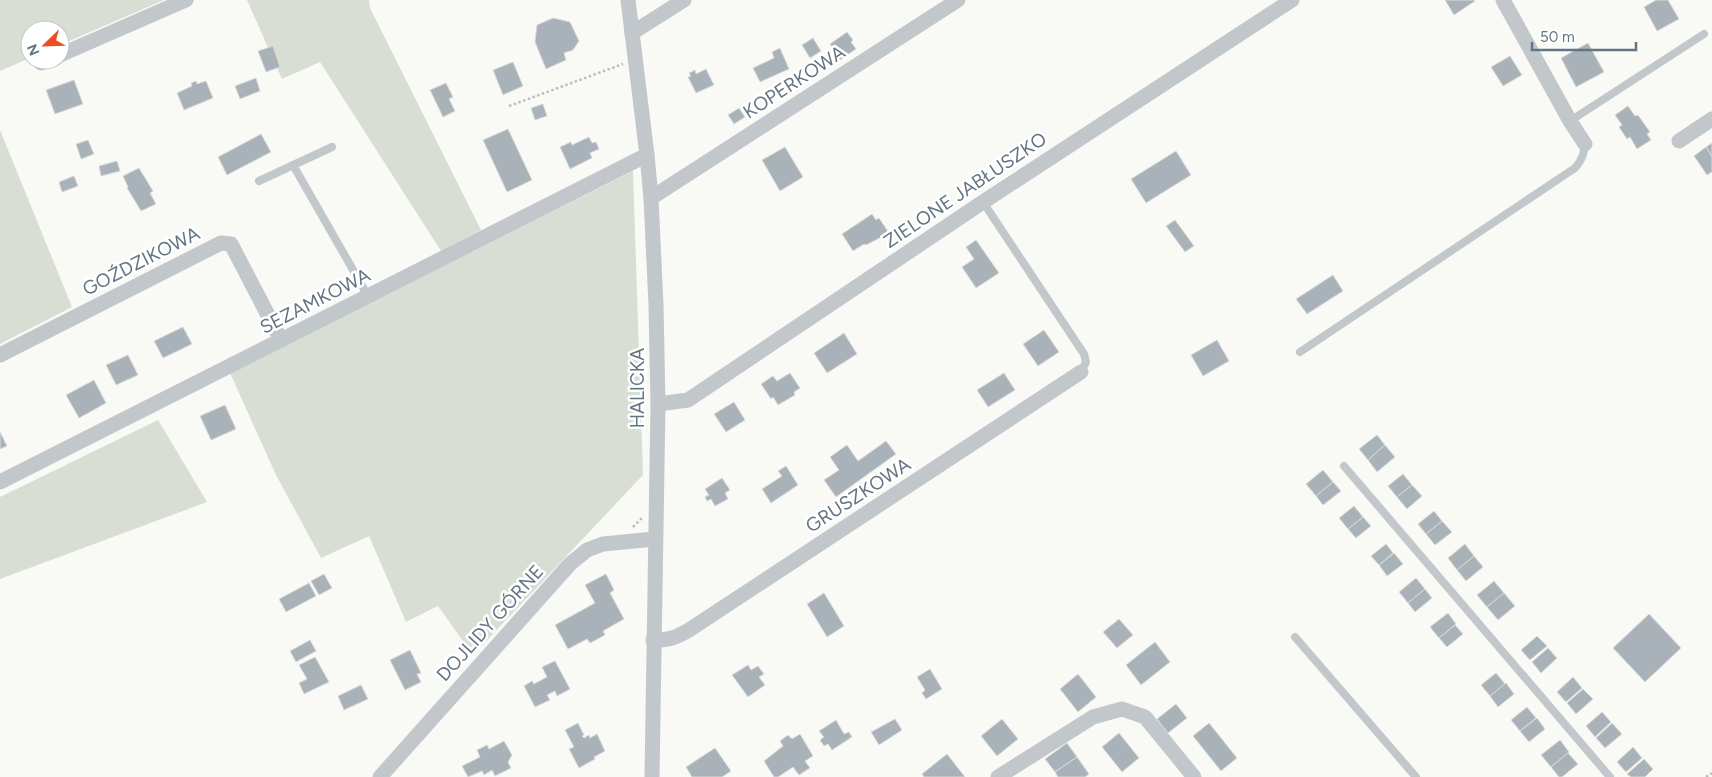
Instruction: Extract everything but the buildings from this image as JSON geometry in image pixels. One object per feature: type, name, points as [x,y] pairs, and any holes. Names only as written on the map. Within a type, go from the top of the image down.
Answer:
[{"type":"street","points":[[70,51],[186,0]]},
{"type":"street","name":"HALICKA","points":[[628,0],[651,198],[656,305],[658,404],[652,777]]},
{"type":"street","points":[[632,33],[684,0]]},
{"type":"street","name":"KOPERKOWA","points":[[651,198],[958,0]]},
{"type":"street","name":"ZIELONE JABŁUSZKO","points":[[658,404],[688,400],[983,202],[1292,0]]},
{"type":"street","points":[[1504,0],[1570,121],[1585,144]]},
{"type":"street","points":[[1679,141],[1712,119]]},
{"type":"street","name":"SEZAMKOWA","points":[[0,482],[647,155]]},
{"type":"street","name":"GOŹDZIKOWA","points":[[0,355],[221,243],[231,244],[281,340]]},
{"type":"street","name":"GRUSZKOWA","points":[[653,640],[664,641],[674,639],[690,630],[1082,372]]},
{"type":"street","name":"DOJLIDY GÓRNE","points":[[387,774],[570,564],[587,550],[603,544],[655,539]]},
{"type":"street","points":[[998,777],[1093,717],[1122,709],[1145,716],[1194,777]]},
{"type":"lane","points":[[1570,121],[1704,34]]},
{"type":"lane","points":[[1300,352],[1575,168],[1581,161],[1585,144]]},
{"type":"lane","points":[[259,181],[332,147]]},
{"type":"lane","points":[[293,165],[368,296]]},
{"type":"lane","points":[[983,202],[1084,354],[1086,362],[1082,372]]},
{"type":"lane","points":[[1344,466],[1610,777]]},
{"type":"lane","points":[[1295,637],[1416,777]]},
{"type":"path","points":[[509,106],[636,60]]},
{"type":"path","points":[[1706,777],[1712,773]]},
{"type":"shaded area","points":[[0,0],[164,0],[70,41],[70,20],[20,20],[20,62],[0,71]]},
{"type":"shaded area","points":[[247,0],[369,0],[370,8],[481,230],[441,251],[320,62],[282,79]]},
{"type":"shaded area","points":[[0,130],[72,307],[0,344]]},
{"type":"shaded area","points":[[633,171],[643,475],[473,655],[438,606],[406,622],[369,536],[321,558],[276,475],[230,373]]},
{"type":"shaded area","points":[[158,420],[207,502],[0,579],[0,497]]}]
